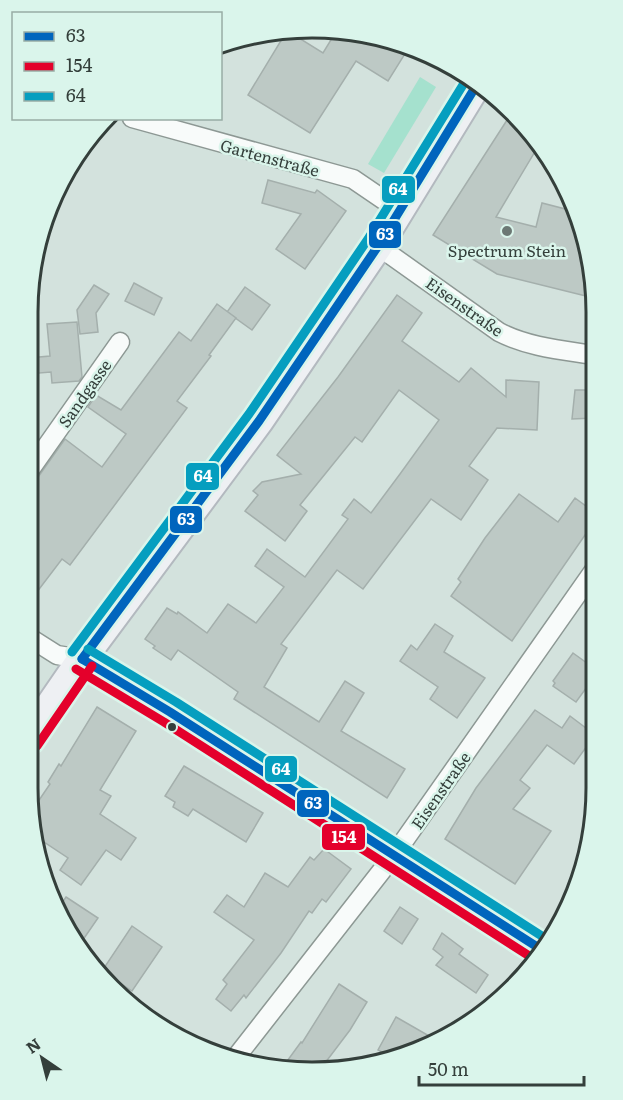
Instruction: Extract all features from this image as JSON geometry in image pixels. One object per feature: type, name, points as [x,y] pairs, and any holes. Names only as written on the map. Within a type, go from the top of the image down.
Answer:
[{"type":"main road","points":[[38,724],[82,658],[259,421],[378,246],[473,91]]},
{"type":"street","name":"Gartenstraße","points":[[139,120],[353,179],[400,212]]},
{"type":"street","name":"Eisenstraße","points":[[378,246],[499,332],[513,339],[586,354]]},
{"type":"street","name":"Sandgasse","points":[[38,458],[120,342]]},
{"type":"street","name":"Eisenstraße","points":[[240,1053],[394,855],[586,583]]},
{"type":"street","points":[[38,643],[57,655],[82,658],[536,946]]},
{"type":"green space","points":[[420,77],[436,87],[384,173],[368,164]]},
{"type":"building","points":[[299,38],[323,53],[332,38],[365,43],[405,54],[388,81],[356,61],[310,133],[248,95],[282,39]]},
{"type":"building","name":"Spectrum Stein","points":[[507,120],[534,153],[496,217],[536,227],[542,203],[566,209],[580,258],[585,296],[497,274],[433,235]]},
{"type":"building","points":[[268,180],[315,193],[317,190],[346,211],[305,269],[276,249],[301,214],[262,203]]},
{"type":"building","points":[[134,283],[162,298],[154,315],[125,301]]},
{"type":"building","points":[[94,285],[109,294],[96,313],[98,332],[80,334],[77,310]]},
{"type":"building","points":[[245,287],[270,305],[252,330],[227,312]]},
{"type":"building","points":[[397,295],[422,313],[402,341],[459,382],[471,368],[506,397],[506,380],[539,382],[537,430],[497,428],[469,466],[488,480],[461,520],[431,499],[363,589],[337,570],[281,644],[287,648],[264,687],[319,722],[345,681],[364,693],[341,731],[405,769],[387,798],[234,699],[238,692],[178,650],[171,660],[153,648],[155,646],[145,639],[167,608],[177,614],[178,612],[207,633],[228,604],[256,623],[284,587],[255,566],[267,549],[305,577],[348,519],[342,515],[354,499],[371,513],[400,474],[439,420],[399,390],[362,442],[355,437],[300,505],[307,511],[285,541],[245,511],[258,495],[253,491],[262,482],[301,474],[277,455],[338,377]]},
{"type":"building","points":[[217,304],[236,318],[177,401],[187,408],[70,565],[62,559],[38,591],[38,477],[65,439],[102,467],[126,434],[88,407],[96,395],[121,410],[179,332],[191,341]]},
{"type":"building","points":[[77,322],[82,377],[79,381],[52,383],[51,372],[38,373],[38,357],[50,356],[47,324]]},
{"type":"building","points":[[575,390],[586,390],[586,418],[572,419]]},
{"type":"building","points":[[519,494],[558,522],[575,498],[586,506],[586,534],[512,641],[451,596],[461,582],[458,579],[485,538]]},
{"type":"building","points":[[435,624],[453,636],[444,652],[485,678],[457,718],[430,699],[438,687],[400,661],[411,645],[417,650]]},
{"type":"building","points":[[573,653],[586,662],[586,688],[576,702],[553,686],[555,683],[553,681]]},
{"type":"building","points":[[97,707],[136,731],[100,790],[111,796],[100,814],[136,838],[121,860],[106,850],[81,885],[60,870],[68,858],[43,841],[38,802],[50,784],[48,782],[59,764],[61,766]]},
{"type":"building","points":[[535,710],[562,728],[570,716],[586,728],[586,747],[574,764],[547,745],[520,780],[530,788],[513,809],[551,831],[515,884],[445,839],[476,788]]},
{"type":"building","points":[[184,766],[263,813],[246,842],[193,809],[188,816],[173,807],[175,802],[165,796]]},
{"type":"building","points":[[324,849],[351,869],[326,902],[322,899],[312,913],[309,911],[281,953],[246,998],[244,995],[231,1011],[216,999],[227,984],[223,980],[254,940],[214,912],[227,895],[244,907],[265,873],[288,887],[310,857],[314,860]]},
{"type":"building","points":[[66,897],[98,918],[83,940],[74,926],[62,902]]},
{"type":"building","points":[[400,907],[418,919],[402,944],[384,931]]},
{"type":"building","points":[[132,926],[162,947],[132,991],[117,981],[104,968]]},
{"type":"building","points":[[442,933],[463,949],[459,954],[488,975],[476,993],[436,965],[443,957],[433,949]]},
{"type":"building","points":[[339,984],[367,1002],[350,1030],[326,1062],[287,1061],[302,1043]]},
{"type":"building","points":[[396,1017],[429,1036],[383,1053],[378,1050]]},
{"type":"transit line","name":"64","points":[[72,652],[249,414],[368,239],[464,84]]},
{"type":"transit line","name":"63","points":[[82,659],[259,421],[378,246],[473,91]]},
{"type":"transit line","name":"64","points":[[88,649],[176,702],[542,936]]},
{"type":"transit line","name":"63","points":[[82,659],[170,712],[536,946]]},
{"type":"transit line","name":"154","points":[[38,745],[92,666]]},
{"type":"transit line","name":"154","points":[[76,669],[164,722],[529,956]]},
{"type":"place","name":"Spectrum Stein","points":[[507,231]]}]
